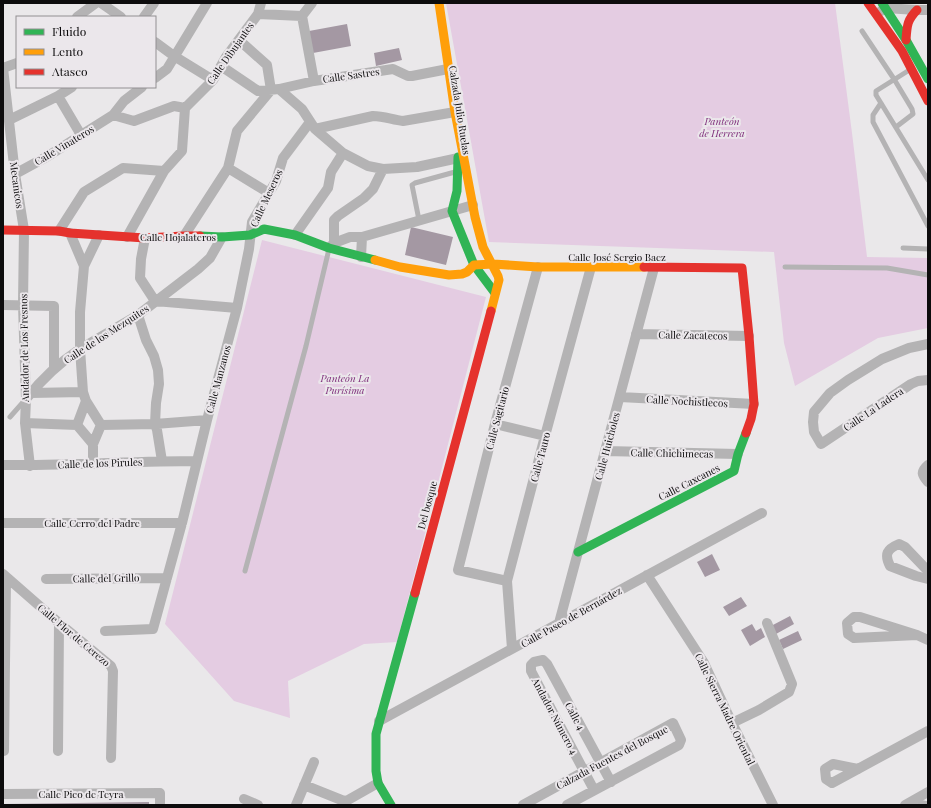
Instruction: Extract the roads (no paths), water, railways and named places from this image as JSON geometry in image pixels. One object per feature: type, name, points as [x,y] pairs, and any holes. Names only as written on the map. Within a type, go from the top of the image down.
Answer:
[{"type":"street","points":[[78,16],[96,3]]},
{"type":"street","points":[[101,3],[120,16]]},
{"type":"street","points":[[145,16],[154,3]]},
{"type":"street","points":[[156,77],[167,69],[206,3]]},
{"type":"street","name":"Calle Dibujantes","points":[[185,108],[213,80],[226,56],[258,14],[261,3]]},
{"type":"street","points":[[312,3],[302,16],[314,80]]},
{"type":"street","name":"Calzada Julio Ruelas","points":[[432,3],[436,31],[445,69]]},
{"type":"street","name":"Calzada Julio Ruelas","points":[[439,3],[445,69],[462,170],[473,205],[483,247],[493,264]]},
{"type":"street","points":[[877,6],[928,10]]},
{"type":"street","points":[[877,6],[906,40],[928,79]]},
{"type":"street","points":[[877,6],[928,101]]},
{"type":"street","points":[[906,40],[907,25],[910,18],[917,10]]},
{"type":"street","points":[[258,14],[302,16]]},
{"type":"street","points":[[239,40],[267,65],[275,89],[302,109],[312,125],[343,153],[368,166],[384,170],[417,167],[461,157]]},
{"type":"street","points":[[156,43],[174,56],[213,80]]},
{"type":"street","points":[[3,68],[16,63]]},
{"type":"street","name":"Calle Sastres","points":[[221,66],[258,91],[275,89],[314,80],[393,69],[408,76],[412,76],[445,69]]},
{"type":"street","name":"Mecanicos","points":[[3,68],[15,174],[24,230]]},
{"type":"street","points":[[9,120],[58,96],[70,88]]},
{"type":"street","name":"Calle Vinateros","points":[[15,174],[48,156],[113,115],[124,101],[141,88]]},
{"type":"street","points":[[184,236],[228,168],[237,131],[275,89]]},
{"type":"street","points":[[58,96],[82,135]]},
{"type":"street","points":[[113,115],[134,121],[174,106],[185,108],[182,151],[164,172],[127,237]]},
{"type":"street","points":[[312,125],[373,116],[403,121],[452,113]]},
{"type":"street","name":"Calle Meseros","points":[[250,235],[252,222],[276,181],[283,158],[312,125]]},
{"type":"street","points":[[295,235],[328,188],[331,172],[343,153]]},
{"type":"street","points":[[59,231],[84,192],[123,168],[164,172]]},
{"type":"street","points":[[228,168],[269,192]]},
{"type":"street","points":[[384,170],[372,189],[364,198],[334,220],[331,245],[350,237],[362,236],[473,205]]},
{"type":"street","name":"Calzada Julio Ruelas","points":[[452,211],[462,170]]},
{"type":"street","points":[[452,211],[474,264],[495,293]]},
{"type":"street","name":"Calle Hojalateros","points":[[3,230],[59,231],[145,238],[250,235],[264,229],[295,235],[331,245],[361,257],[400,267],[449,275],[458,275],[467,272],[474,264]]},
{"type":"street","name":"Andador de Los Fresnos","points":[[24,230],[23,305],[28,396],[25,423],[30,466]]},
{"type":"street","points":[[70,233],[84,266]]},
{"type":"street","points":[[99,235],[84,266],[80,312],[80,349],[85,396],[101,425]]},
{"type":"street","name":"Calle Manzanos","points":[[104,631],[154,628],[237,308],[249,250],[250,235]]},
{"type":"street","points":[[361,257],[362,236]]},
{"type":"street","name":"Calle de los Mezquites","points":[[28,396],[54,368],[80,349],[138,315],[198,269],[210,258],[222,237]]},
{"type":"street","points":[[145,238],[141,259],[140,278],[155,301],[237,308]]},
{"type":"street","points":[[474,264],[493,264]]},
{"type":"street","name":"Calle José Sergio Baez","points":[[493,264],[538,267],[742,268]]},
{"type":"street","name":"Del bosque","points":[[378,783],[376,771],[376,734],[499,280],[493,264]]},
{"type":"street","name":"Calle Sagitario","points":[[507,581],[458,570],[495,424],[538,267]]},
{"type":"street","name":"Calle Tauro","points":[[512,649],[507,581],[591,267]]},
{"type":"street","name":"Calle Huicholes","points":[[559,623],[654,268]]},
{"type":"street","name":"Calle Caxcanes","points":[[578,552],[734,471],[738,454],[751,419],[754,404],[742,268]]},
{"type":"street","points":[[3,305],[54,306],[54,368]]},
{"type":"street","points":[[138,315],[158,370],[159,384],[155,424],[162,461]]},
{"type":"street","name":"Calle Zacatecos","points":[[636,334],[749,336]]},
{"type":"street","name":"Calle La Ladera","points":[[928,344],[908,348],[882,359],[830,393],[814,412],[814,432],[820,444],[910,384],[928,380]]},
{"type":"street","points":[[28,396],[85,396]]},
{"type":"street","points":[[76,425],[85,396]]},
{"type":"street","name":"Calle Nochistlecos","points":[[620,397],[754,404]]},
{"type":"street","points":[[101,425],[155,424],[207,420]]},
{"type":"street","points":[[25,423],[76,425],[93,444]]},
{"type":"street","points":[[495,424],[545,436]]},
{"type":"street","points":[[93,464],[93,444],[101,425]]},
{"type":"street","name":"Calle Chichimecas","points":[[605,451],[738,454]]},
{"type":"street","name":"Calle de los Pirules","points":[[3,465],[30,466],[197,461]]},
{"type":"street","points":[[926,480],[923,473],[924,469],[928,465]]},
{"type":"street","name":"Calle Paseo de Bernárdez","points":[[379,721],[762,513]]},
{"type":"street","name":"Calle Cerro del Padre","points":[[3,523],[182,523]]},
{"type":"street","points":[[928,571],[905,547],[899,544],[892,547],[887,554],[886,559],[890,566],[928,579]]},
{"type":"street","points":[[4,751],[5,575]]},
{"type":"street","name":"Calle Flor de Cerezo","points":[[5,575],[59,623],[111,666],[113,671],[111,758]]},
{"type":"street","name":"Calle Sierra Madre Oriental","points":[[648,575],[704,663],[773,805]]},
{"type":"street","name":"Calle del Grillo","points":[[46,579],[167,578]]},
{"type":"street","points":[[917,635],[854,638],[848,634],[847,623],[854,617],[860,617],[917,635],[928,640]]},
{"type":"street","points":[[58,751],[59,623]]},
{"type":"street","points":[[732,723],[759,710],[789,692],[792,684],[767,623]]},
{"type":"street","name":"Calle 4","points":[[534,662],[543,660],[547,664],[611,782]]},
{"type":"street","name":"Andador Número 4","points":[[534,662],[531,665],[531,671],[594,790]]},
{"type":"street","name":"Calzada Fuentes del Bosque","points":[[523,805],[673,723],[681,740],[679,745],[567,805]]},
{"type":"street","points":[[858,769],[928,731]]},
{"type":"street","points":[[296,805],[314,762]]},
{"type":"street","points":[[304,786],[344,801],[378,783],[391,805]]},
{"type":"street","points":[[906,805],[918,802],[928,792]]},
{"type":"street","name":"Calle Pico de Teyra","points":[[3,794],[160,793],[160,805]]},
{"type":"street","points":[[244,799],[258,805]]},
{"type":"lane","points":[[862,31],[912,109],[913,114],[896,127]]},
{"type":"lane","points":[[911,69],[876,91],[876,95],[928,180]]},
{"type":"lane","points":[[881,103],[873,115],[873,122],[928,226]]},
{"type":"lane","points":[[419,220],[412,186],[415,183],[462,170]]},
{"type":"lane","points":[[245,571],[306,346],[331,245]]},
{"type":"lane","points":[[903,248],[928,248]]},
{"type":"lane","points":[[785,267],[887,268],[928,275]]},
{"type":"lane","name":"Calle de los Mezquites","points":[[10,417],[28,396]]},
{"type":"lane","points":[[918,802],[928,804]]},
{"type":"park label","name":"Panteón de Herrera","points":[[722,126]]},
{"type":"park label","name":"Panteón La Purísima","points":[[345,384]]}]
